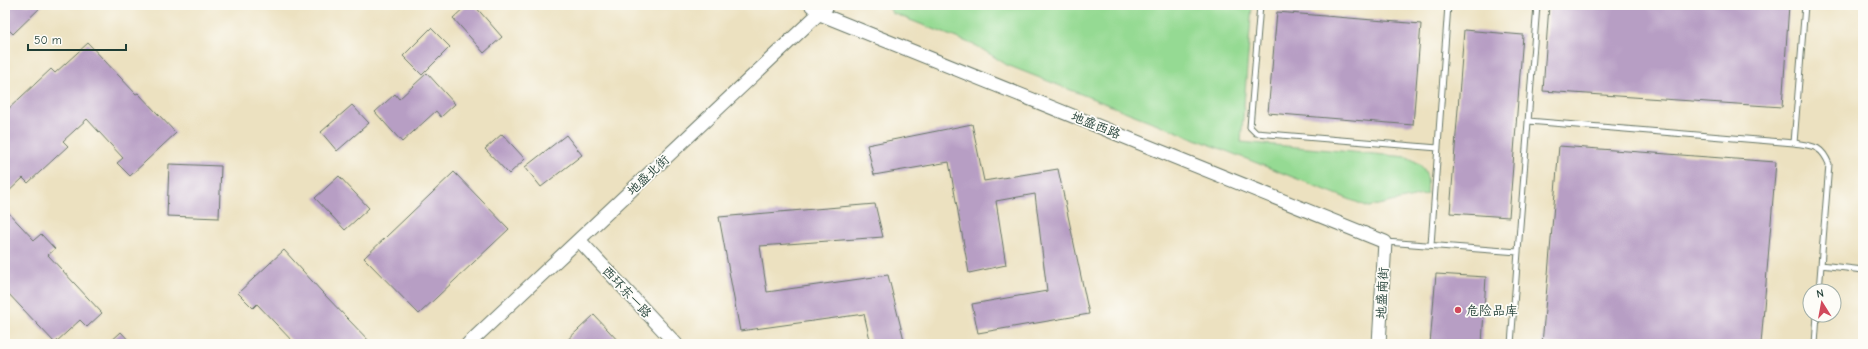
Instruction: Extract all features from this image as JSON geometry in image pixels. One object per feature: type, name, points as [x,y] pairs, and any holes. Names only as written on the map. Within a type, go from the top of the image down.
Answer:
[{"type":"street","name":"地盛北街","points":[[468,344],[820,8]]},
{"type":"street","name":"地盛西路","points":[[820,8],[1385,242]]},
{"type":"street","name":"西环东一路","points":[[578,240],[676,344]]},
{"type":"street","name":"地盛南街","points":[[1379,344],[1385,242]]},
{"type":"lane","points":[[1260,5],[1250,127],[1256,133],[1438,148]]},
{"type":"lane","points":[[1431,245],[1448,5]]},
{"type":"lane","points":[[1510,344],[1537,5]]},
{"type":"lane","points":[[1794,143],[1805,5]]},
{"type":"lane","points":[[1528,121],[1816,146],[1824,154],[1829,164],[1820,283]]},
{"type":"lane","points":[[1385,242],[1518,252]]},
{"type":"lane","points":[[1821,265],[1863,270]]},
{"type":"lane","points":[[1815,344],[1816,323]]},
{"type":"green space","points":[[888,5],[1252,5],[1241,142],[1407,157],[1422,167],[1425,171],[1427,175],[1427,194],[1369,207],[1007,65],[977,46],[892,13]]},
{"type":"building","points":[[5,5],[43,5],[13,34],[5,26]]},
{"type":"building","points":[[467,5],[474,5],[502,37],[484,53],[453,18]]},
{"type":"building","points":[[1549,5],[1789,5],[1782,107],[1543,91]]},
{"type":"building","points":[[1277,12],[1421,24],[1413,125],[1268,113]]},
{"type":"building","points":[[431,28],[450,47],[422,75],[403,56]]},
{"type":"building","points":[[1464,30],[1523,35],[1509,217],[1450,213]]},
{"type":"building","points":[[88,43],[136,94],[138,93],[176,133],[130,176],[117,163],[123,158],[87,119],[63,141],[68,146],[28,183],[23,178],[5,195],[5,112],[51,69],[55,73]]},
{"type":"building","points":[[427,73],[455,104],[441,117],[436,111],[402,142],[375,112],[395,94],[399,99]]},
{"type":"building","points":[[352,105],[369,123],[337,151],[321,132]]},
{"type":"building","points":[[972,124],[984,181],[1058,169],[1089,314],[978,333],[972,304],[1047,291],[1035,194],[996,201],[1006,265],[969,273],[949,162],[874,175],[867,145]]},
{"type":"building","points":[[502,134],[525,159],[509,174],[485,149]]},
{"type":"building","points":[[566,135],[582,155],[541,187],[525,167]]},
{"type":"building","points":[[1559,146],[1776,162],[1761,344],[1542,344]]},
{"type":"building","points":[[169,164],[221,166],[219,218],[167,216]]},
{"type":"building","points":[[454,172],[509,229],[419,314],[364,258]]},
{"type":"building","points":[[339,176],[369,208],[345,230],[315,198]]},
{"type":"building","points":[[875,204],[883,237],[760,246],[767,292],[888,275],[905,344],[871,344],[864,314],[740,331],[719,217]]},
{"type":"building","points":[[5,209],[34,240],[41,234],[55,249],[48,255],[102,313],[87,327],[80,320],[55,343],[5,290]]},
{"type":"building","points":[[284,250],[372,344],[295,344],[257,304],[253,308],[238,293]]},
{"type":"building","name":"危险品库","points":[[1436,274],[1486,277],[1482,344],[1430,344]]},
{"type":"building","points":[[594,315],[621,344],[563,344]]},
{"type":"building","points":[[121,332],[132,344],[108,344]]},
{"type":"place","name":"危险品库","points":[[1458,310]]}]
